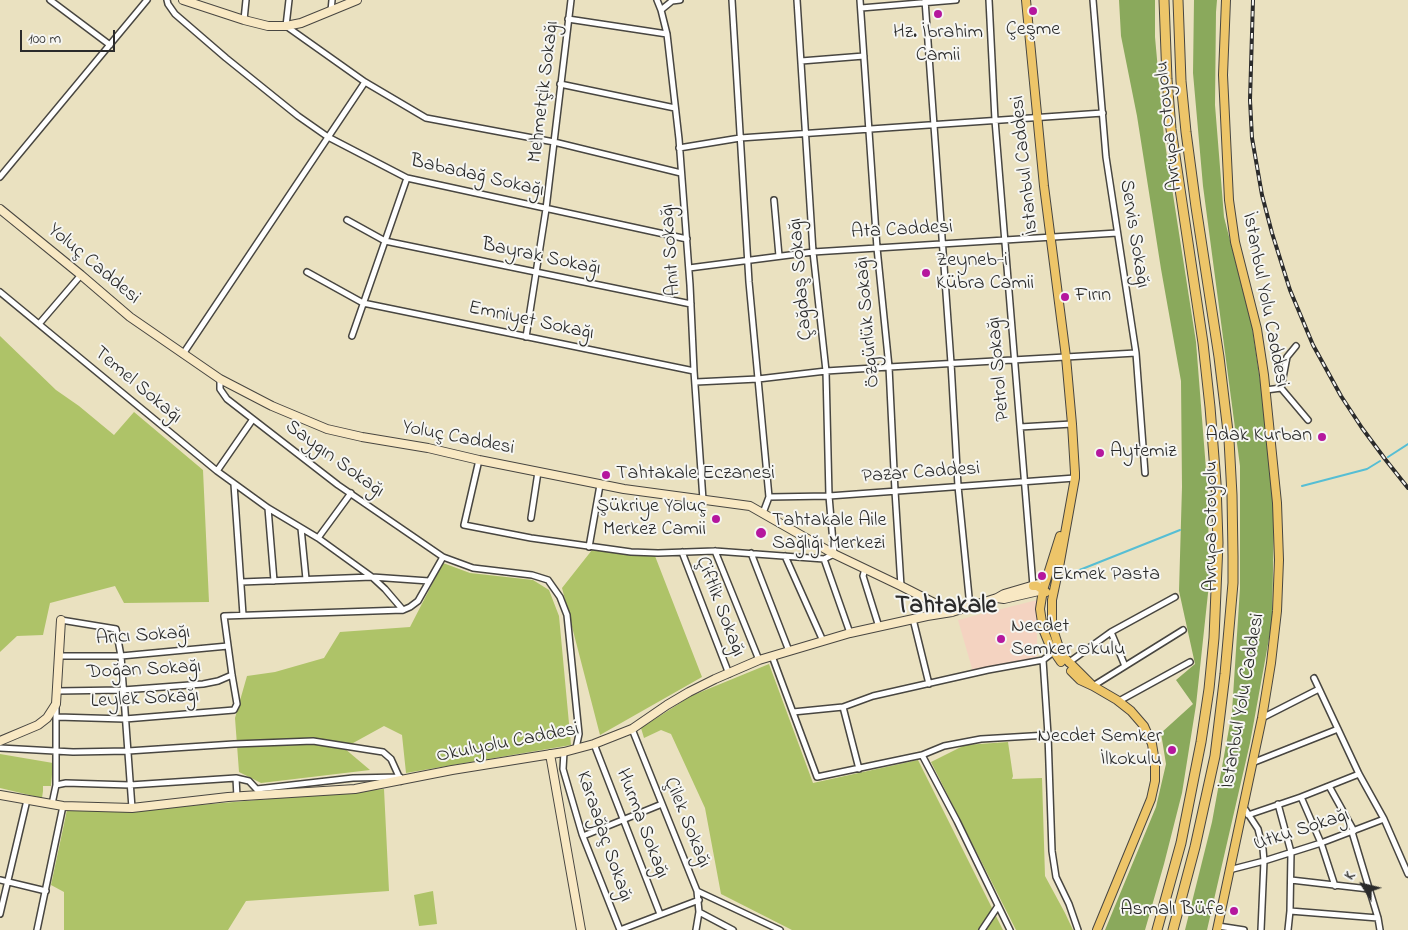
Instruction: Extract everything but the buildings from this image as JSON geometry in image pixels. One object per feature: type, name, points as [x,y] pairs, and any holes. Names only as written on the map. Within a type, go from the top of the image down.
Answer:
[{"type":"highway","name":"Avrupa Otoyolu","points":[[1157,930],[1181,842],[1201,742],[1214,638],[1218,543],[1211,416],[1171,129],[1166,71],[1164,0]]},
{"type":"highway","name":"Avrupa Otoyolu","points":[[1173,930],[1195,847],[1215,756],[1225,674],[1233,556],[1229,440],[1219,357],[1186,132],[1181,81],[1178,0]]},
{"type":"main road","name":"İstanbul Caddesi","points":[[1026,0],[1036,118],[1066,357],[1075,478],[1052,600],[1052,626],[1056,650],[1059,660],[1080,680],[1119,701],[1131,711],[1144,726],[1152,744],[1155,762],[1155,781],[1150,798],[1097,930]]},
{"type":"main road","name":"İstanbul Yolu Caddesi","points":[[1217,928],[1262,718],[1277,611],[1279,560],[1277,503],[1266,390],[1257,330],[1235,242],[1229,200],[1223,75],[1226,0]]},
{"type":"main road","name":"İstanbul Caddesi","points":[[1070,506],[1043,590],[1040,610],[1043,629],[1050,646],[1061,654],[1093,686]]},
{"type":"main road","points":[[1043,590],[1051,582],[1059,567]]},
{"type":"main road","points":[[1033,586],[1046,592],[1048,609],[1052,618]]},
{"type":"street","points":[[50,0],[110,45]]},
{"type":"street","points":[[0,177],[147,0]]},
{"type":"street","name":"Babadağ Sokağı","points":[[168,0],[168,4],[175,14],[298,116],[328,137],[407,178],[687,239]]},
{"type":"street","points":[[183,0],[200,3],[244,20],[268,26],[286,26],[301,23],[357,0]]},
{"type":"street","points":[[244,20],[246,0]]},
{"type":"street","points":[[286,26],[289,0]]},
{"type":"street","points":[[331,11],[332,0]]},
{"type":"street","name":"Mehmetçik Sokağı","points":[[526,337],[546,209],[571,0]]},
{"type":"street","name":"Anıt Sokağı","points":[[656,0],[662,10],[667,34],[679,148],[689,268],[703,500]]},
{"type":"street","points":[[662,10],[672,1],[680,0]]},
{"type":"street","points":[[732,0],[748,260],[769,497],[763,513]]},
{"type":"street","name":"Çağdaş Sokağı","points":[[797,0],[813,252],[826,371],[829,496],[834,554]]},
{"type":"street","name":"Özgürlük Sokağı","points":[[860,0],[877,248],[889,367],[901,586]]},
{"type":"street","points":[[861,8],[956,0]]},
{"type":"street","name":"Petrol Sokağı","points":[[989,0],[1004,240],[1033,586]]},
{"type":"street","name":"Servis Sokağı","points":[[1093,0],[1106,157],[1136,353],[1145,473]]},
{"type":"street","points":[[926,2],[958,486],[970,607]]},
{"type":"street","points":[[568,19],[667,34]]},
{"type":"street","points":[[286,26],[365,82],[426,118],[554,142],[681,173]]},
{"type":"street","points":[[801,61],[864,56]]},
{"type":"street","points":[[183,354],[365,82]]},
{"type":"street","points":[[560,84],[674,108]]},
{"type":"street","points":[[679,148],[740,138],[1102,113]]},
{"type":"street","points":[[352,336],[407,178]]},
{"type":"street","points":[[774,200],[779,256]]},
{"type":"street","name":"Yoluç Caddesi","points":[[0,209],[130,318],[220,380],[272,406],[327,430],[428,448],[600,485],[750,506],[834,554],[952,612]]},
{"type":"street","name":"Bayrak Sokağı","points":[[347,220],[385,241],[691,304]]},
{"type":"street","name":"Ata Caddesi","points":[[689,268],[813,252],[1117,233]]},
{"type":"street","name":"Emniyet Sokağı","points":[[307,272],[363,303],[694,371]]},
{"type":"street","points":[[39,324],[81,275]]},
{"type":"street","name":"Temel Sokağı","points":[[0,292],[217,471],[268,508],[318,538],[372,577],[403,610]]},
{"type":"street","points":[[1281,388],[1288,357],[1296,346]]},
{"type":"street","points":[[696,382],[758,379],[826,371],[1136,353]]},
{"type":"street","name":"Saygın Sokağı","points":[[220,380],[220,389],[227,398],[253,419],[351,493],[443,557],[473,568],[532,575],[548,580],[560,597],[566,615],[579,734],[576,748]]},
{"type":"street","points":[[1266,390],[1281,388]]},
{"type":"street","points":[[1281,388],[1308,420]]},
{"type":"street","points":[[217,471],[253,419]]},
{"type":"street","points":[[1020,427],[1072,424]]},
{"type":"street","points":[[479,460],[464,525],[531,538],[631,552],[715,551],[824,559],[834,554]]},
{"type":"street","points":[[531,518],[538,472]]},
{"type":"street","name":"Pazar Caddesi","points":[[769,497],[829,496],[1075,478]]},
{"type":"street","points":[[234,484],[244,615]]},
{"type":"street","points":[[589,547],[600,485]]},
{"type":"street","points":[[318,538],[351,493]]},
{"type":"street","points":[[268,508],[274,581]]},
{"type":"street","points":[[301,528],[306,580]]},
{"type":"street","points":[[715,551],[759,660]]},
{"type":"street","name":"Çiftlik Sokağı","points":[[682,552],[729,674]]},
{"type":"street","points":[[751,553],[788,651]]},
{"type":"street","points":[[785,556],[823,641]]},
{"type":"street","points":[[232,675],[224,616],[403,610],[418,601],[443,557]]},
{"type":"street","points":[[824,559],[850,633]]},
{"type":"street","points":[[865,569],[863,576],[879,627]]},
{"type":"street","points":[[241,582],[372,577],[429,581]]},
{"type":"street","points":[[997,598],[1046,581]]},
{"type":"street","points":[[997,598],[1004,600],[1043,590]]},
{"type":"street","points":[[1068,662],[1112,632],[1175,597]]},
{"type":"street","name":"Okulyolu Caddesi","points":[[0,795],[63,806],[132,808],[236,797],[259,792],[355,788],[564,752],[594,744],[632,729],[689,692],[759,660],[850,633],[952,612],[997,598]]},
{"type":"street","points":[[913,619],[929,684]]},
{"type":"street","points":[[52,804],[56,784],[56,704],[61,620],[116,628],[120,656],[132,808]]},
{"type":"street","points":[[1093,686],[1182,630]]},
{"type":"street","points":[[1112,632],[1125,666]]},
{"type":"street","name":"Arıcı Sokağı","points":[[59,656],[120,656],[228,646]]},
{"type":"street","points":[[793,712],[843,707],[873,696],[988,670],[1043,660],[1056,650]]},
{"type":"street","points":[[772,656],[817,778],[922,755],[944,746],[981,739],[1048,735]]},
{"type":"street","points":[[1043,660],[1052,851],[1056,877],[1069,904],[1078,930]]},
{"type":"street","points":[[1119,701],[1190,662]]},
{"type":"street","name":"Doğan Sokağı","points":[[57,690],[123,690],[204,684],[232,675]]},
{"type":"street","name":"Leylek Sokağı","points":[[56,717],[125,719],[234,710],[237,704],[232,675]]},
{"type":"street","points":[[1314,678],[1359,774],[1384,819],[1408,874]]},
{"type":"street","points":[[1262,718],[1319,689]]},
{"type":"street","points":[[0,741],[38,725],[47,718],[56,704]]},
{"type":"street","points":[[843,707],[859,768]]},
{"type":"street","name":"Çilek Sokağı","points":[[632,729],[697,891],[699,912],[696,930]]},
{"type":"street","points":[[1252,763],[1338,729]]},
{"type":"street","points":[[0,748],[56,751],[128,751],[242,743],[313,741],[383,752],[391,759],[400,779]]},
{"type":"street","name":"Hurma Sokağı","points":[[594,744],[660,914]]},
{"type":"street","name":"Karaağaç Sokağı","points":[[564,752],[563,769],[583,836],[620,930]]},
{"type":"street","points":[[550,754],[581,930]]},
{"type":"street","points":[[922,755],[1010,930]]},
{"type":"street","points":[[1248,814],[1359,774]]},
{"type":"street","points":[[56,784],[130,784],[236,778],[250,781],[259,792]]},
{"type":"street","points":[[236,778],[236,797]]},
{"type":"street","points":[[1329,786],[1353,831],[1380,930]]},
{"type":"street","points":[[1301,796],[1322,843],[1335,886]]},
{"type":"street","points":[[0,914],[27,800]]},
{"type":"street","points":[[583,836],[662,804]]},
{"type":"street","points":[[1278,804],[1291,852],[1288,930]]},
{"type":"street","points":[[38,930],[63,806]]},
{"type":"street","points":[[1242,806],[1258,829],[1263,849],[1261,930]]},
{"type":"street","name":"Utku Sokağı","points":[[1228,870],[1322,843],[1384,819]]},
{"type":"street","points":[[0,880],[46,891]]},
{"type":"street","points":[[1291,880],[1369,889]]},
{"type":"street","points":[[697,891],[780,930]]},
{"type":"street","points":[[620,930],[698,900]]},
{"type":"street","points":[[982,930],[998,906]]},
{"type":"street","points":[[1290,911],[1378,918]]},
{"type":"street","points":[[699,912],[734,930]]},
{"type":"street","points":[[1217,928],[1244,930]]},
{"type":"shaded area","name":"Necdet Semker Okulu","points":[[1037,600],[1037,658],[973,672],[958,620]]},
{"type":"green space","points":[[1119,0],[1155,0],[1155,37],[1164,137],[1196,342],[1208,495],[1209,584],[1196,705],[1182,793],[1145,930],[1105,930],[1156,807],[1166,764],[1161,733],[1193,704],[1176,680],[1195,664],[1179,591],[1182,487],[1181,381],[1137,116],[1121,36]]},
{"type":"green space","points":[[1194,0],[1217,0],[1215,105],[1224,217],[1252,327],[1263,401],[1274,517],[1272,622],[1250,743],[1207,930],[1185,930],[1212,822],[1232,712],[1240,588],[1240,466],[1203,186],[1193,73]]},
{"type":"green space","points":[[0,336],[56,390],[114,435],[134,412],[203,470],[209,602],[124,603],[115,586],[50,603],[43,635],[17,636],[0,652]]},
{"type":"green space","points":[[592,550],[655,556],[702,677],[600,735],[562,588]]},
{"type":"green space","points":[[443,563],[470,573],[533,580],[549,590],[559,616],[571,745],[406,773],[402,735],[384,726],[344,748],[370,770],[261,783],[239,772],[235,718],[247,676],[275,672],[324,658],[340,632],[410,627]]},
{"type":"green space","points":[[769,664],[813,783],[918,760],[1003,930],[792,930],[721,894],[705,808],[671,734],[661,730],[644,738],[641,728],[691,696]]},
{"type":"green space","points":[[1008,742],[1012,779],[1042,778],[1045,876],[1073,930],[1016,930],[931,762],[965,745]]},
{"type":"green space","points":[[0,754],[53,763],[51,786],[43,786],[42,798],[0,788]]},
{"type":"green space","points":[[384,789],[389,891],[246,901],[228,930],[64,930],[64,892],[51,885],[67,810],[130,811]]},
{"type":"green space","points":[[433,891],[437,924],[419,926],[414,895]]},
{"type":"waterway","points":[[1388,457],[1408,444]]},
{"type":"waterway","points":[[1302,486],[1367,469],[1380,461]]},
{"type":"waterway","points":[[1077,571],[1180,530]]},
{"type":"railway","points":[[1253,0],[1250,100],[1252,138],[1262,195],[1290,290],[1313,345],[1341,396],[1362,428],[1408,488]]},
{"type":"place","name":"Çeşme","points":[[1033,11]]},
{"type":"place","name":"Hz. İbrahim Camii","points":[[938,14]]},
{"type":"place","name":"Zeyneb-i Kübra Camii","points":[[926,273]]},
{"type":"place","name":"Fırın","points":[[1065,297]]},
{"type":"place","name":"Adak Kurban","points":[[1322,437]]},
{"type":"place","name":"Aytemiz","points":[[1100,453]]},
{"type":"place","name":"Tahtakale Eczanesi","points":[[606,475]]},
{"type":"place","name":"Şükriye Yoluç Merkez Camii","points":[[716,519]]},
{"type":"place","name":"Tahtakale Aile Sağlığı Merkezi","points":[[761,533]]},
{"type":"place","name":"Ekmek Pasta","points":[[1042,576]]},
{"type":"place","name":"Necdet Semker Okulu","points":[[1001,639]]},
{"type":"place","name":"Necdet Semker İlkokulu","points":[[1172,750]]},
{"type":"place","name":"Asmalı Büfe","points":[[1234,911]]},
{"type":"district","name":"Tahtakale","points":[[946,608]]}]
